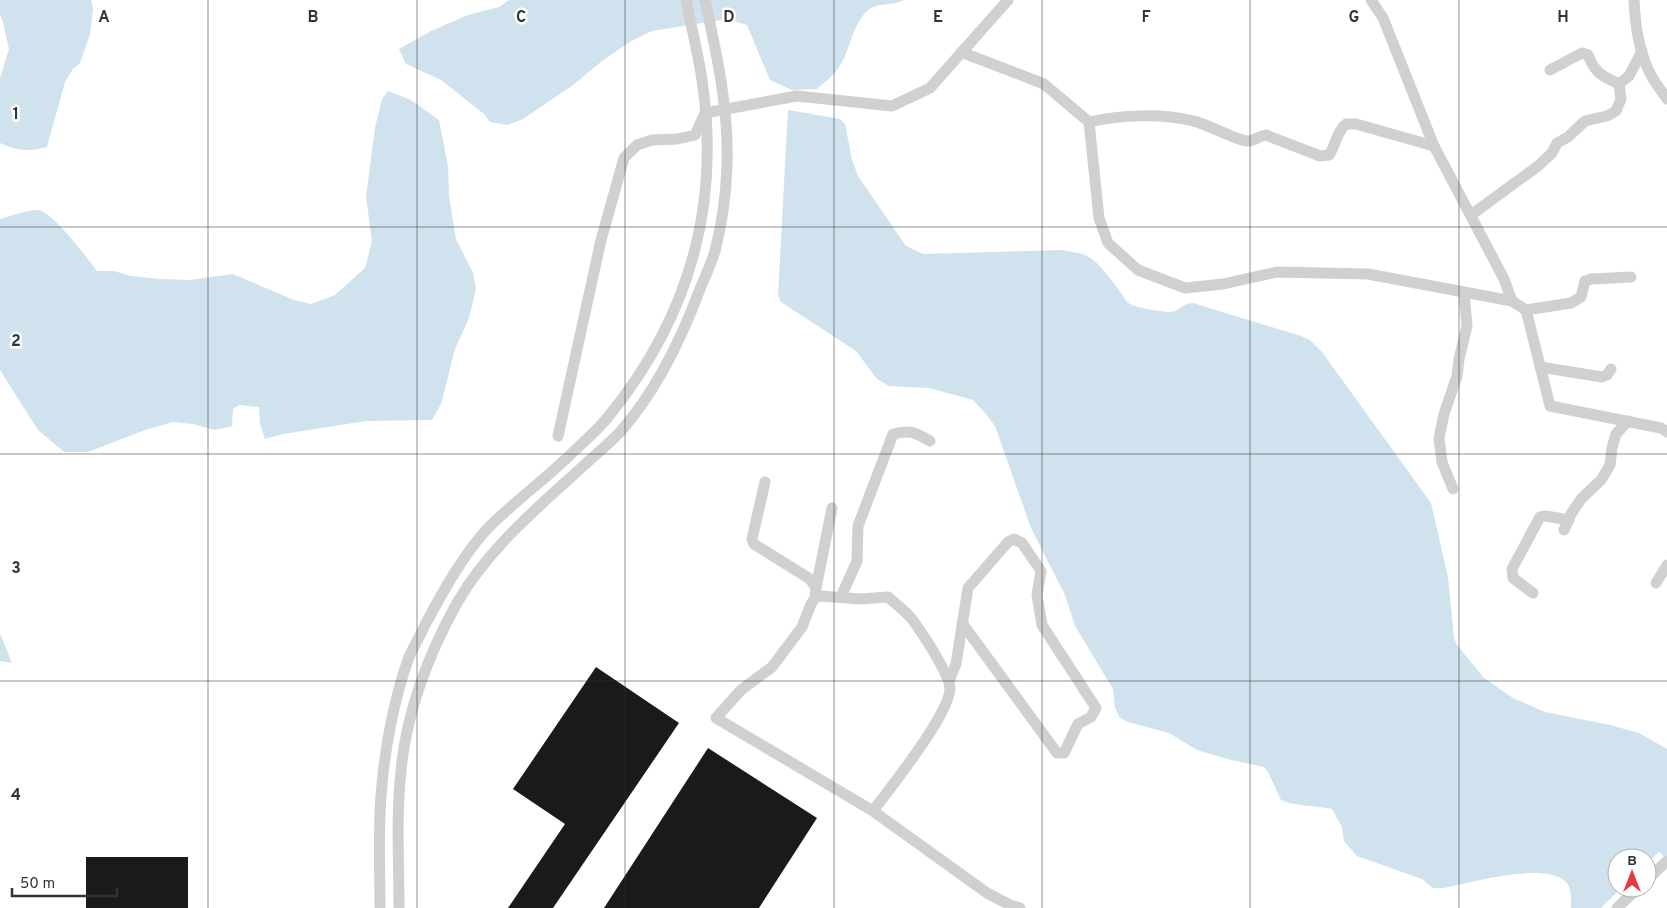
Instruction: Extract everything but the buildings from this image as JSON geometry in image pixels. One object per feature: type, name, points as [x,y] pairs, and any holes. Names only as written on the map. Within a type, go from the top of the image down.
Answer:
[{"type":"street","points":[[380,908],[381,798],[384,766],[395,709],[410,656],[436,605],[458,569],[487,529],[566,458],[607,418],[639,374],[670,322],[686,284],[706,197],[708,163],[702,80],[686,0]]},
{"type":"street","points":[[399,908],[400,770],[414,700],[436,647],[458,602],[488,558],[520,525],[621,431],[644,401],[672,356],[684,331],[715,252],[723,209],[727,166],[725,109],[705,0]]},
{"type":"street","points":[[705,113],[797,96],[892,106],[930,88],[1008,0]]},
{"type":"street","points":[[1371,0],[1384,18],[1434,146],[1504,279],[1512,301]]},
{"type":"street","points":[[1634,0],[1642,50],[1650,74],[1667,99]]},
{"type":"street","points":[[1619,84],[1629,76],[1642,50]]},
{"type":"street","points":[[961,52],[1044,84],[1088,122],[1100,218],[1108,244],[1138,270],[1185,288],[1223,284],[1277,272],[1368,274],[1512,301],[1526,310],[1570,303],[1580,297],[1585,281],[1631,277]]},
{"type":"street","points":[[1550,70],[1582,53],[1588,55],[1593,68],[1619,84]]},
{"type":"street","points":[[1471,215],[1538,166],[1552,153],[1557,143],[1568,136],[1585,120],[1607,116],[1616,112],[1621,99],[1619,84]]},
{"type":"street","points":[[558,436],[601,240],[624,158],[636,145],[652,140],[677,139],[696,135],[705,113]]},
{"type":"street","points":[[1088,122],[1120,118],[1171,116],[1195,121],[1248,141],[1266,135],[1320,156],[1329,155],[1334,149],[1341,127],[1346,124],[1356,124],[1434,146]]},
{"type":"street","points":[[1453,489],[1442,462],[1439,438],[1444,414],[1457,376],[1459,359],[1468,326],[1464,292]]},
{"type":"street","points":[[1526,310],[1550,406],[1661,428],[1667,432]]},
{"type":"street","points":[[1540,367],[1602,377],[1607,376],[1611,369]]},
{"type":"street","points":[[1533,593],[1513,578],[1512,569],[1540,517],[1546,516],[1566,525],[1581,499],[1601,480],[1610,464],[1616,434],[1628,421]]},
{"type":"street","points":[[841,598],[857,561],[858,526],[893,434],[915,432],[930,441]]},
{"type":"street","points":[[765,482],[752,539],[754,544],[810,579],[815,593],[820,596],[861,599],[888,598],[911,618],[938,658],[949,681],[950,690],[940,717],[873,811]]},
{"type":"street","points":[[832,508],[815,593],[802,627],[772,667],[741,690],[716,718],[873,811],[987,893],[1020,908]]},
{"type":"street","points":[[949,681],[956,664],[962,624],[968,588],[1008,542],[1014,539],[1022,543],[1040,571],[1037,595],[1042,625],[1096,708],[1091,717],[1078,724],[1064,753],[1057,753],[962,624]]},
{"type":"street","points":[[1656,583],[1667,565]]},
{"type":"street","points":[[1617,908],[1628,898]]},
{"type":"water","points":[[0,0],[91,0],[93,9],[90,34],[80,63],[73,69],[65,82],[47,147],[23,150],[11,148],[0,143],[0,78],[9,49],[0,15]]},
{"type":"water","points":[[509,0],[904,0],[875,6],[867,11],[857,24],[845,56],[837,70],[817,89],[792,90],[770,80],[747,25],[727,19],[652,31],[631,41],[602,61],[573,85],[523,119],[507,125],[490,122],[484,114],[441,80],[406,64],[399,49],[431,31],[468,15],[499,7]]},
{"type":"water","points":[[388,91],[411,100],[439,120],[448,166],[449,196],[456,239],[473,273],[476,289],[469,318],[455,349],[441,404],[432,420],[366,421],[283,434],[265,439],[260,424],[259,407],[239,405],[233,409],[232,426],[215,430],[193,424],[173,422],[145,430],[88,452],[64,452],[38,430],[0,370],[0,219],[33,210],[44,212],[69,236],[97,271],[114,271],[131,276],[160,279],[189,280],[233,274],[294,300],[311,304],[335,295],[365,268],[372,241],[366,197],[375,128],[382,99]]},
{"type":"water","points":[[788,110],[840,119],[845,124],[852,160],[858,176],[906,246],[923,254],[1062,250],[1078,253],[1096,262],[1127,302],[1135,306],[1172,312],[1189,303],[1193,303],[1310,340],[1322,352],[1431,503],[1448,577],[1454,638],[1457,645],[1484,678],[1513,698],[1545,712],[1639,733],[1667,749],[1667,859],[1659,852],[1657,854],[1657,848],[1607,848],[1607,898],[1611,898],[1601,908],[1571,908],[1570,891],[1566,882],[1556,876],[1541,873],[1507,875],[1444,888],[1433,888],[1422,879],[1357,856],[1344,841],[1342,827],[1332,809],[1293,804],[1281,800],[1264,767],[1197,750],[1169,733],[1120,718],[1115,708],[1113,689],[1075,626],[1065,595],[1031,528],[995,426],[986,414],[973,400],[929,388],[889,386],[877,379],[856,351],[781,302],[778,295]]},
{"type":"water","points":[[0,634],[2,638],[12,663],[0,661]]}]
